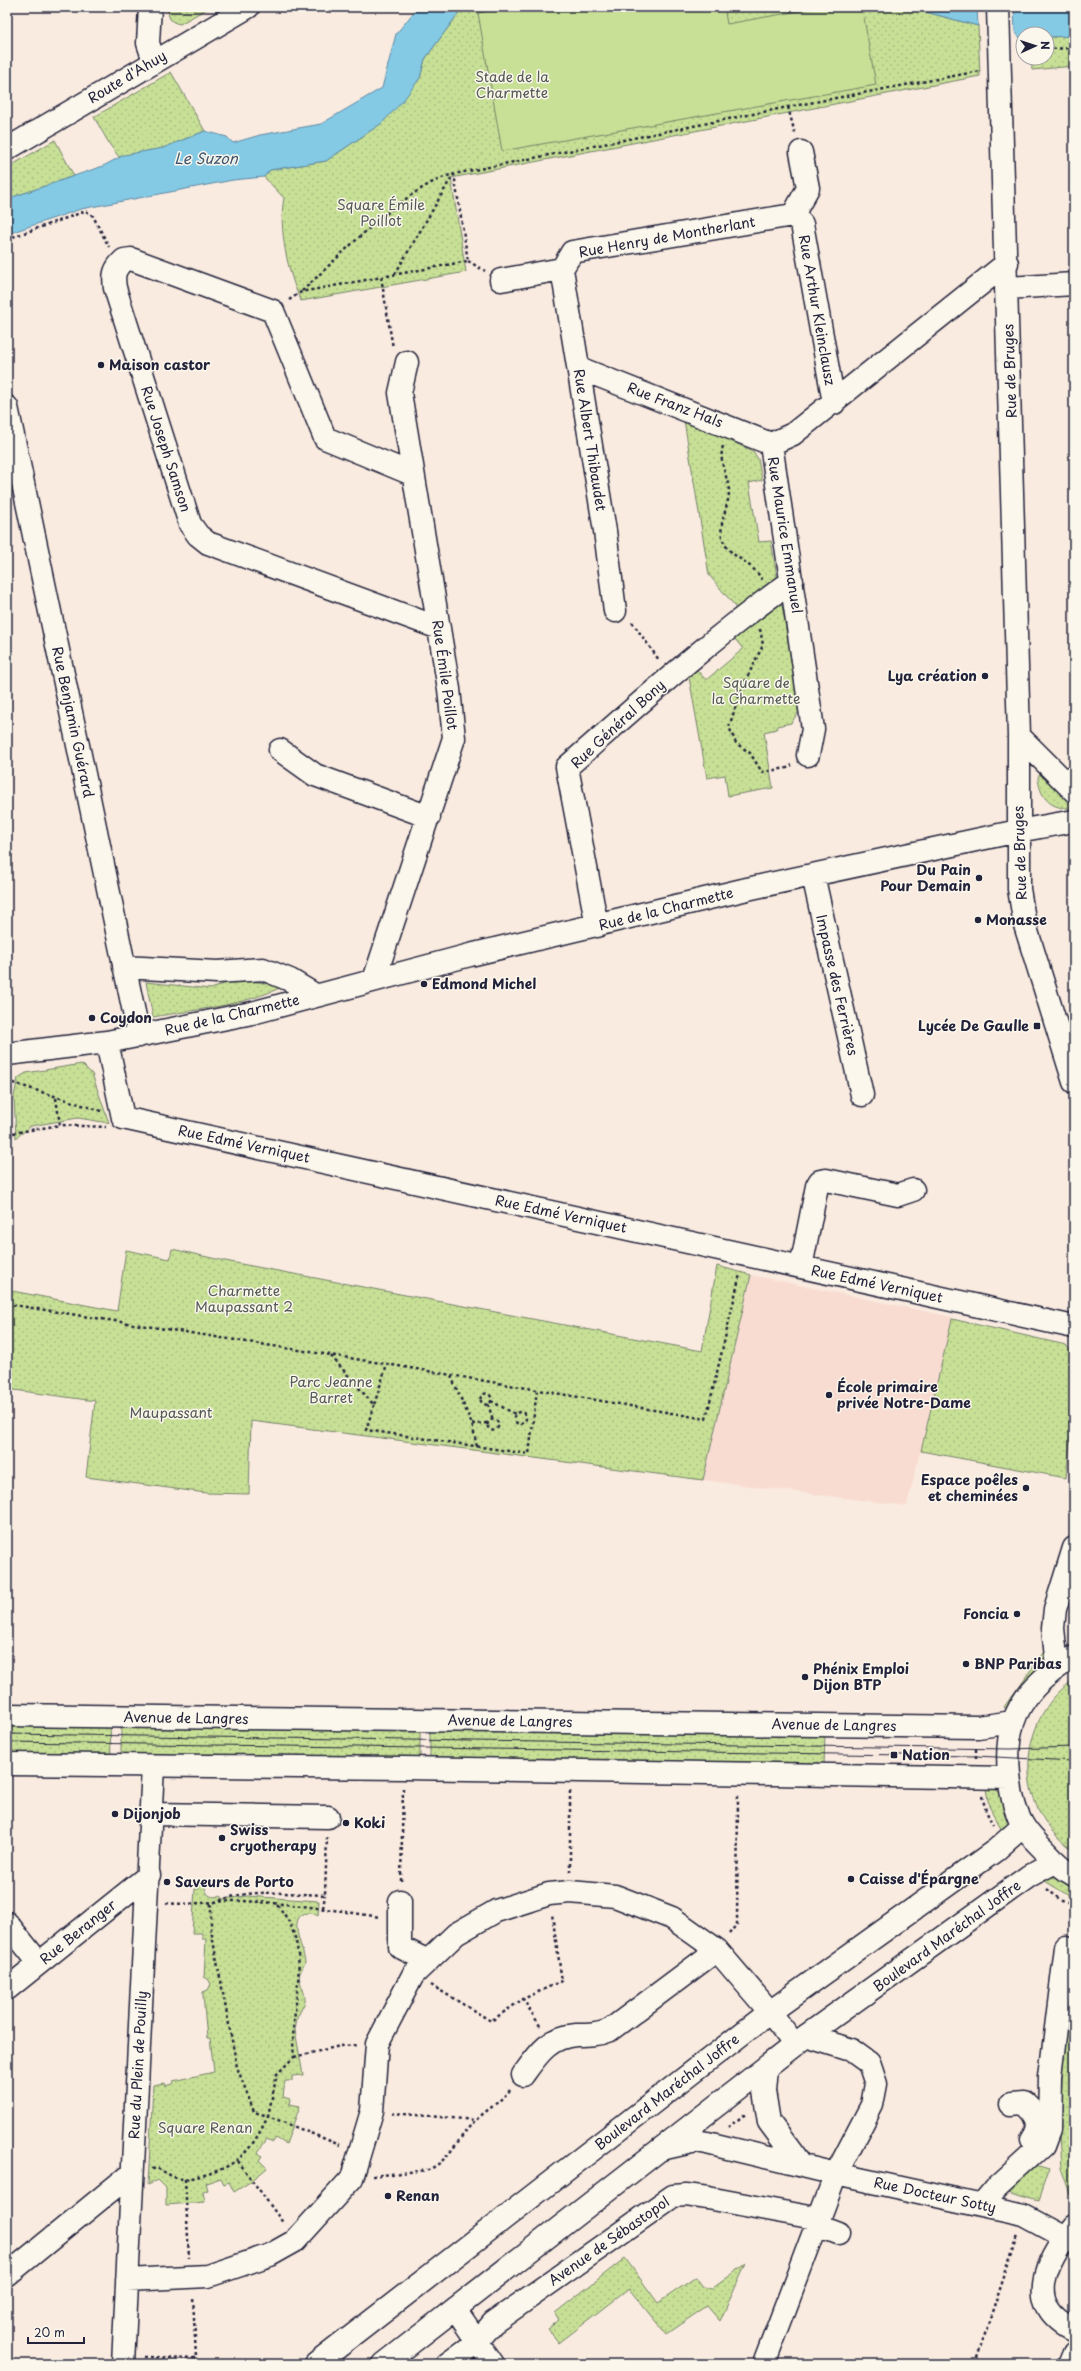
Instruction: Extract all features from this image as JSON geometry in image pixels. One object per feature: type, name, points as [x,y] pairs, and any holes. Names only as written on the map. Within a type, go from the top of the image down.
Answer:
[{"type":"street","points":[[150,7],[148,42],[154,61]]},
{"type":"street","name":"Route d'Ahuy","points":[[7,149],[248,7]]},
{"type":"street","name":"Rue de Bruges","points":[[998,7],[1007,263],[1019,736],[1019,889],[1025,926],[1074,1082]]},
{"type":"street","name":"Rue Arthur Kleinclausz","points":[[802,152],[808,188],[793,215],[802,224],[834,403]]},
{"type":"street","name":"Rue Henry de Montherlant","points":[[501,280],[562,269],[572,252],[793,215]]},
{"type":"street","points":[[118,266],[124,260],[131,259],[273,311],[325,438],[412,474]]},
{"type":"street","name":"Rue Maurice Emmanuel","points":[[808,755],[813,729],[771,444],[793,434],[834,403],[1007,263]]},
{"type":"street","name":"Rue Joseph Samson","points":[[118,266],[113,274],[115,288],[190,524],[198,535],[208,543],[439,628]]},
{"type":"street","name":"Rue Albert Thibaudet","points":[[562,269],[579,368],[615,611]]},
{"type":"street","points":[[1007,288],[1074,284]]},
{"type":"street","name":"Rue Émile Poillot","points":[[374,980],[454,738],[449,689],[412,474],[400,393],[407,362]]},
{"type":"street","name":"Rue Franz Hals","points":[[579,368],[771,444]]},
{"type":"street","name":"Rue Benjamin Guérard","points":[[7,407],[139,1036]]},
{"type":"street","name":"Rue Général Bony","points":[[596,926],[567,767],[671,676],[792,580]]},
{"type":"street","points":[[1019,736],[1074,791]]},
{"type":"street","points":[[280,750],[315,775],[429,817]]},
{"type":"street","name":"Rue de la Charmette","points":[[7,1054],[107,1042],[252,1014],[315,995],[374,980],[813,875],[1018,831],[1074,821]]},
{"type":"street","name":"Impasse des Ferrières","points":[[813,875],[862,1095]]},
{"type":"street","name":"Rue de la Charmette","points":[[124,967],[217,972],[263,969],[290,980],[315,995]]},
{"type":"street","points":[[107,1042],[123,1118]]},
{"type":"street","name":"Rue Edmé Verniquet","points":[[123,1118],[744,1256],[1074,1327]]},
{"type":"street","points":[[800,1267],[817,1186],[820,1181],[826,1180],[898,1195],[913,1190]]},
{"type":"street","points":[[1074,1548],[1055,1609],[1054,1628],[1066,1662],[1047,1674],[1028,1695],[1013,1722],[1009,1778],[1014,1804],[1023,1826],[1055,1862],[1074,1875]]},
{"type":"street","name":"Avenue de Langres","points":[[7,1714],[978,1727],[1013,1722]]},
{"type":"street","points":[[7,1764],[404,1768],[570,1772],[738,1773],[1009,1778]]},
{"type":"street","name":"Rue du Plein de Pouilly","points":[[123,2360],[149,1875],[153,1766]]},
{"type":"street","points":[[151,1814],[328,1817]]},
{"type":"street","name":"Boulevard Maréchal Joffre","points":[[316,2364],[770,2012],[996,1850],[1023,1826]]},
{"type":"street","name":"Boulevard Maréchal Joffre","points":[[384,2364],[800,2041],[1029,1876],[1055,1862]]},
{"type":"street","name":"Rue Beranger","points":[[7,1989],[149,1875]]},
{"type":"street","points":[[128,2280],[191,2277],[214,2274],[270,2255],[296,2241],[352,2178],[372,2111],[377,2044],[421,1968],[456,1934],[496,1911],[549,1894],[570,1892],[615,1896],[672,1918],[717,1950],[770,2012],[800,2041],[852,2050],[868,2063],[876,2084],[872,2105],[836,2174],[764,2364]]},
{"type":"street","points":[[400,1910],[400,1947],[421,1968]]},
{"type":"street","points":[[7,1923],[39,1963]]},
{"type":"street","points":[[998,2186],[1043,2145],[1049,2128],[1050,2076],[1066,1947]]},
{"type":"street","points":[[523,2075],[550,2042],[564,2037],[598,2034],[610,2030],[717,1950]]},
{"type":"street","points":[[766,2068],[764,2099],[769,2122],[801,2165]]},
{"type":"street","points":[[982,2205],[1037,2133],[1038,2122],[1034,2111],[1024,2103],[1011,2104]]},
{"type":"street","name":"Rue Docteur Sotty","points":[[661,2149],[696,2141],[707,2143],[836,2174],[1024,2215],[1070,2232]]},
{"type":"street","points":[[7,2275],[132,2173]]},
{"type":"street","name":"Avenue de Sébastopol","points":[[447,2364],[477,2342],[493,2323],[673,2196],[686,2195],[708,2198],[818,2222],[838,2233]]},
{"type":"street","points":[[1070,2232],[1050,2260],[1043,2280],[1044,2296],[1050,2311],[1061,2323],[1074,2329]]},
{"type":"street","points":[[454,2309],[493,2364]]},
{"type":"street","points":[[1069,2364],[1074,2352]]},
{"type":"path","points":[[1055,49],[1074,48]]},
{"type":"path","points":[[273,311],[301,292],[391,209],[442,177],[788,107],[983,70]]},
{"type":"path","points":[[788,107],[791,124],[802,152]]},
{"type":"path","points":[[301,292],[468,261],[454,174]]},
{"type":"path","points":[[395,275],[454,174]]},
{"type":"path","points":[[7,239],[86,211],[94,216],[118,266]]},
{"type":"path","points":[[381,277],[393,348],[407,362]]},
{"type":"path","points":[[615,611],[629,618],[671,676]]},
{"type":"path","points":[[7,1081],[56,1098],[123,1118],[114,1128],[60,1125],[7,1134]]},
{"type":"path","points":[[56,1098],[60,1125]]},
{"type":"path","points":[[7,1304],[387,1364],[706,1419],[744,1256]]},
{"type":"path","points":[[331,1356],[374,1405]]},
{"type":"path","points":[[387,1364],[366,1430],[529,1454],[537,1390]]},
{"type":"path","points":[[450,1375],[472,1424],[477,1447]]},
{"type":"path","points":[[488,1423],[489,1429],[496,1430],[498,1423],[493,1420],[490,1402],[515,1414],[522,1412],[526,1418]]},
{"type":"path","points":[[515,1414],[514,1418],[518,1424],[522,1424],[526,1418],[534,1413]]},
{"type":"path","points":[[472,1424],[488,1423],[493,1420]]},
{"type":"path","points":[[166,1903],[211,1904],[242,1901],[324,1908],[400,1910],[404,1768]]},
{"type":"path","points":[[570,1772],[570,1872]]},
{"type":"path","points":[[717,1950],[737,1924],[738,1773]]},
{"type":"path","points":[[324,1908],[328,1817]]},
{"type":"path","points":[[211,1904],[225,1897],[245,1892],[325,1895]]},
{"type":"path","points":[[421,1968],[491,2021],[523,1999],[562,1981],[549,1894]]},
{"type":"path","points":[[211,1904],[211,1930],[236,2067],[254,2112],[268,2116],[360,2153]]},
{"type":"path","points":[[277,1904],[292,1927],[299,1959],[292,2036],[294,2057]]},
{"type":"path","points":[[523,1999],[550,2042]]},
{"type":"path","points":[[132,2173],[157,2168],[177,2178],[185,2179],[211,2173],[238,2161],[256,2139],[268,2116],[277,2074],[294,2057],[340,2046],[377,2044]]},
{"type":"path","points":[[352,2178],[428,2170],[435,2167],[445,2160],[476,2120],[502,2100],[523,2075]]},
{"type":"path","points":[[707,2143],[764,2099]]},
{"type":"path","points":[[372,2111],[476,2120]]},
{"type":"path","points":[[238,2161],[296,2241]]},
{"type":"path","points":[[123,2360],[196,2358],[185,2179]]},
{"type":"path","points":[[975,2364],[1018,2234]]},
{"type":"shaded area","points":[[751,1275],[953,1317],[907,1506],[703,1480]]},
{"type":"green space","points":[[168,7],[210,7],[180,24],[171,20],[168,14]]},
{"type":"green space","name":"Stade de la Charmette","points":[[463,7],[907,7],[978,26],[980,76],[451,178],[466,272],[301,301],[292,278],[285,251],[282,223],[284,198],[264,177],[270,170],[326,161],[382,123],[420,78],[425,59]]},
{"type":"green space","name":"Stade de la Charmette","points":[[511,7],[724,7],[727,24],[821,7],[862,7],[876,85],[502,151],[478,13]]},
{"type":"green space","points":[[1074,36],[1074,66],[1032,70],[1032,66],[1055,66],[1055,37]]},
{"type":"green space","points":[[171,72],[205,131],[163,148],[119,157],[110,145],[94,117]]},
{"type":"green space","points":[[55,140],[74,176],[7,199],[7,168]]},
{"type":"green space","name":"Square de la Charmette","points":[[684,420],[753,451],[758,459],[762,480],[749,483],[759,542],[771,541],[800,710],[791,723],[777,726],[777,729],[764,732],[773,788],[728,796],[725,775],[707,778],[689,677],[697,670],[706,680],[743,649],[735,639],[735,606],[709,575]]},
{"type":"green space","points":[[1043,770],[1074,802],[1069,808],[1056,806],[1046,800],[1040,790],[1038,777]]},
{"type":"green space","points":[[237,979],[284,986],[253,998],[203,1009],[153,1017],[146,982],[211,989]]},
{"type":"green space","points":[[82,1064],[92,1074],[109,1123],[78,1118],[31,1126],[16,1138],[14,1096],[18,1078],[26,1073]]},
{"type":"green space","points":[[172,1249],[225,1261],[702,1351],[717,1266],[751,1275],[703,1480],[251,1421],[249,1494],[206,1493],[86,1477],[95,1401],[7,1389],[7,1290],[117,1311],[126,1250],[170,1259]]},
{"type":"green space","points":[[952,1319],[1066,1345],[1074,1355],[1074,1410],[1066,1478],[921,1451]]},
{"type":"green space","points":[[1048,1646],[1050,1658],[1009,1711],[1004,1707]]},
{"type":"green space","points":[[1074,1680],[1074,1852],[1050,1828],[1034,1800],[1030,1781],[1029,1762],[1037,1724],[1047,1707],[1059,1692]]},
{"type":"green space","points":[[7,1721],[110,1722],[111,1759],[7,1757]]},
{"type":"green space","points":[[121,1723],[420,1726],[420,1762],[121,1759]]},
{"type":"green space","points":[[430,1726],[825,1731],[824,1768],[430,1762]]},
{"type":"green space","points":[[985,1783],[1004,1797],[1009,1807],[1010,1819],[1003,1833],[989,1806]]},
{"type":"green space","points":[[1064,1876],[1074,1881],[1074,1899],[1040,1878]]},
{"type":"green space","name":"Square Renan","points":[[199,1883],[205,1883],[207,1893],[209,1895],[214,1897],[221,1895],[223,1899],[247,1896],[319,1901],[318,1916],[310,1913],[303,1914],[297,1923],[298,1937],[305,1963],[301,1969],[300,1979],[305,1996],[305,2002],[297,2018],[295,2030],[303,2075],[292,2076],[292,2081],[285,2081],[283,2097],[290,2099],[289,2104],[300,2106],[286,2144],[276,2138],[273,2142],[267,2139],[258,2152],[262,2156],[259,2160],[267,2168],[250,2182],[234,2192],[229,2182],[224,2184],[221,2178],[206,2183],[208,2190],[203,2192],[205,2202],[166,2205],[166,2188],[158,2180],[148,2185],[153,2085],[164,2083],[165,2086],[172,2084],[173,2081],[214,2072],[210,2038],[207,2038],[203,1995],[203,1992],[208,1990],[211,1984],[208,1979],[204,1977],[206,1939],[202,1939],[202,1933],[192,1933],[195,1889],[199,1889]]},
{"type":"green space","points":[[1074,1967],[1074,2190],[1070,2194],[1061,2168],[1059,2133],[1063,2063]]},
{"type":"green space","points":[[1033,2164],[1050,2169],[1039,2201],[1008,2192]]},
{"type":"green space","points":[[625,2258],[658,2303],[696,2277],[703,2287],[713,2288],[746,2264],[720,2321],[707,2306],[666,2334],[629,2289],[559,2343],[548,2329],[559,2320],[555,2313]]},
{"type":"water","name":"Le Suzon","points":[[418,7],[463,7],[425,59],[420,78],[402,102],[382,123],[326,161],[270,170],[264,177],[233,180],[81,209],[7,234],[7,199],[103,166],[124,155],[163,148],[205,131],[227,137],[233,143],[260,135],[321,124],[382,88],[396,34]]},
{"type":"water","points":[[907,7],[977,7],[978,26]]},
{"type":"water","points":[[1014,7],[1074,7],[1074,36],[1055,37],[1055,26],[1015,26],[1015,32]]},
{"type":"tram line","points":[[7,1734],[1010,1749],[1074,1747]]},
{"type":"tram line","points":[[7,1742],[976,1756],[1074,1761]]},
{"type":"place","name":"Maison castor","points":[[101,365]]},
{"type":"place","name":"Lya création","points":[[985,676]]},
{"type":"place","name":"Du Pain Pour Demain","points":[[979,878]]},
{"type":"place","name":"Monasse","points":[[978,920]]},
{"type":"place","name":"Edmond Michel","points":[[424,984]]},
{"type":"place","name":"Coydon","points":[[92,1018]]},
{"type":"place","name":"Lycée De Gaulle","points":[[1037,1026]]},
{"type":"place","name":"École primaire privée Notre-Dame","points":[[829,1395]]},
{"type":"place","name":"Espace poêles et cheminées","points":[[1026,1488]]},
{"type":"place","name":"Foncia","points":[[1017,1614]]},
{"type":"place","name":"BNP Paribas","points":[[966,1664]]},
{"type":"place","name":"Phénix Emploi Dijon BTP","points":[[805,1677]]},
{"type":"place","name":"Nation","points":[[894,1755]]},
{"type":"place","name":"Dijonjob","points":[[115,1814]]},
{"type":"place","name":"Koki","points":[[346,1823]]},
{"type":"place","name":"Swiss cryotherapy","points":[[222,1838]]},
{"type":"place","name":"Caisse d'Épargne","points":[[851,1879]]},
{"type":"place","name":"Saveurs de Porto","points":[[167,1882]]},
{"type":"place","name":"Renan","points":[[388,2196]]},
{"type":"park label","name":"Square Émile Poillot","points":[[381,214]]},
{"type":"park label","name":"Charmette Maupassant 2","points":[[244,1300]]},
{"type":"park label","name":"Parc Jeanne Barret","points":[[331,1390]]},
{"type":"park label","name":"Maupassant","points":[[171,1413]]}]
